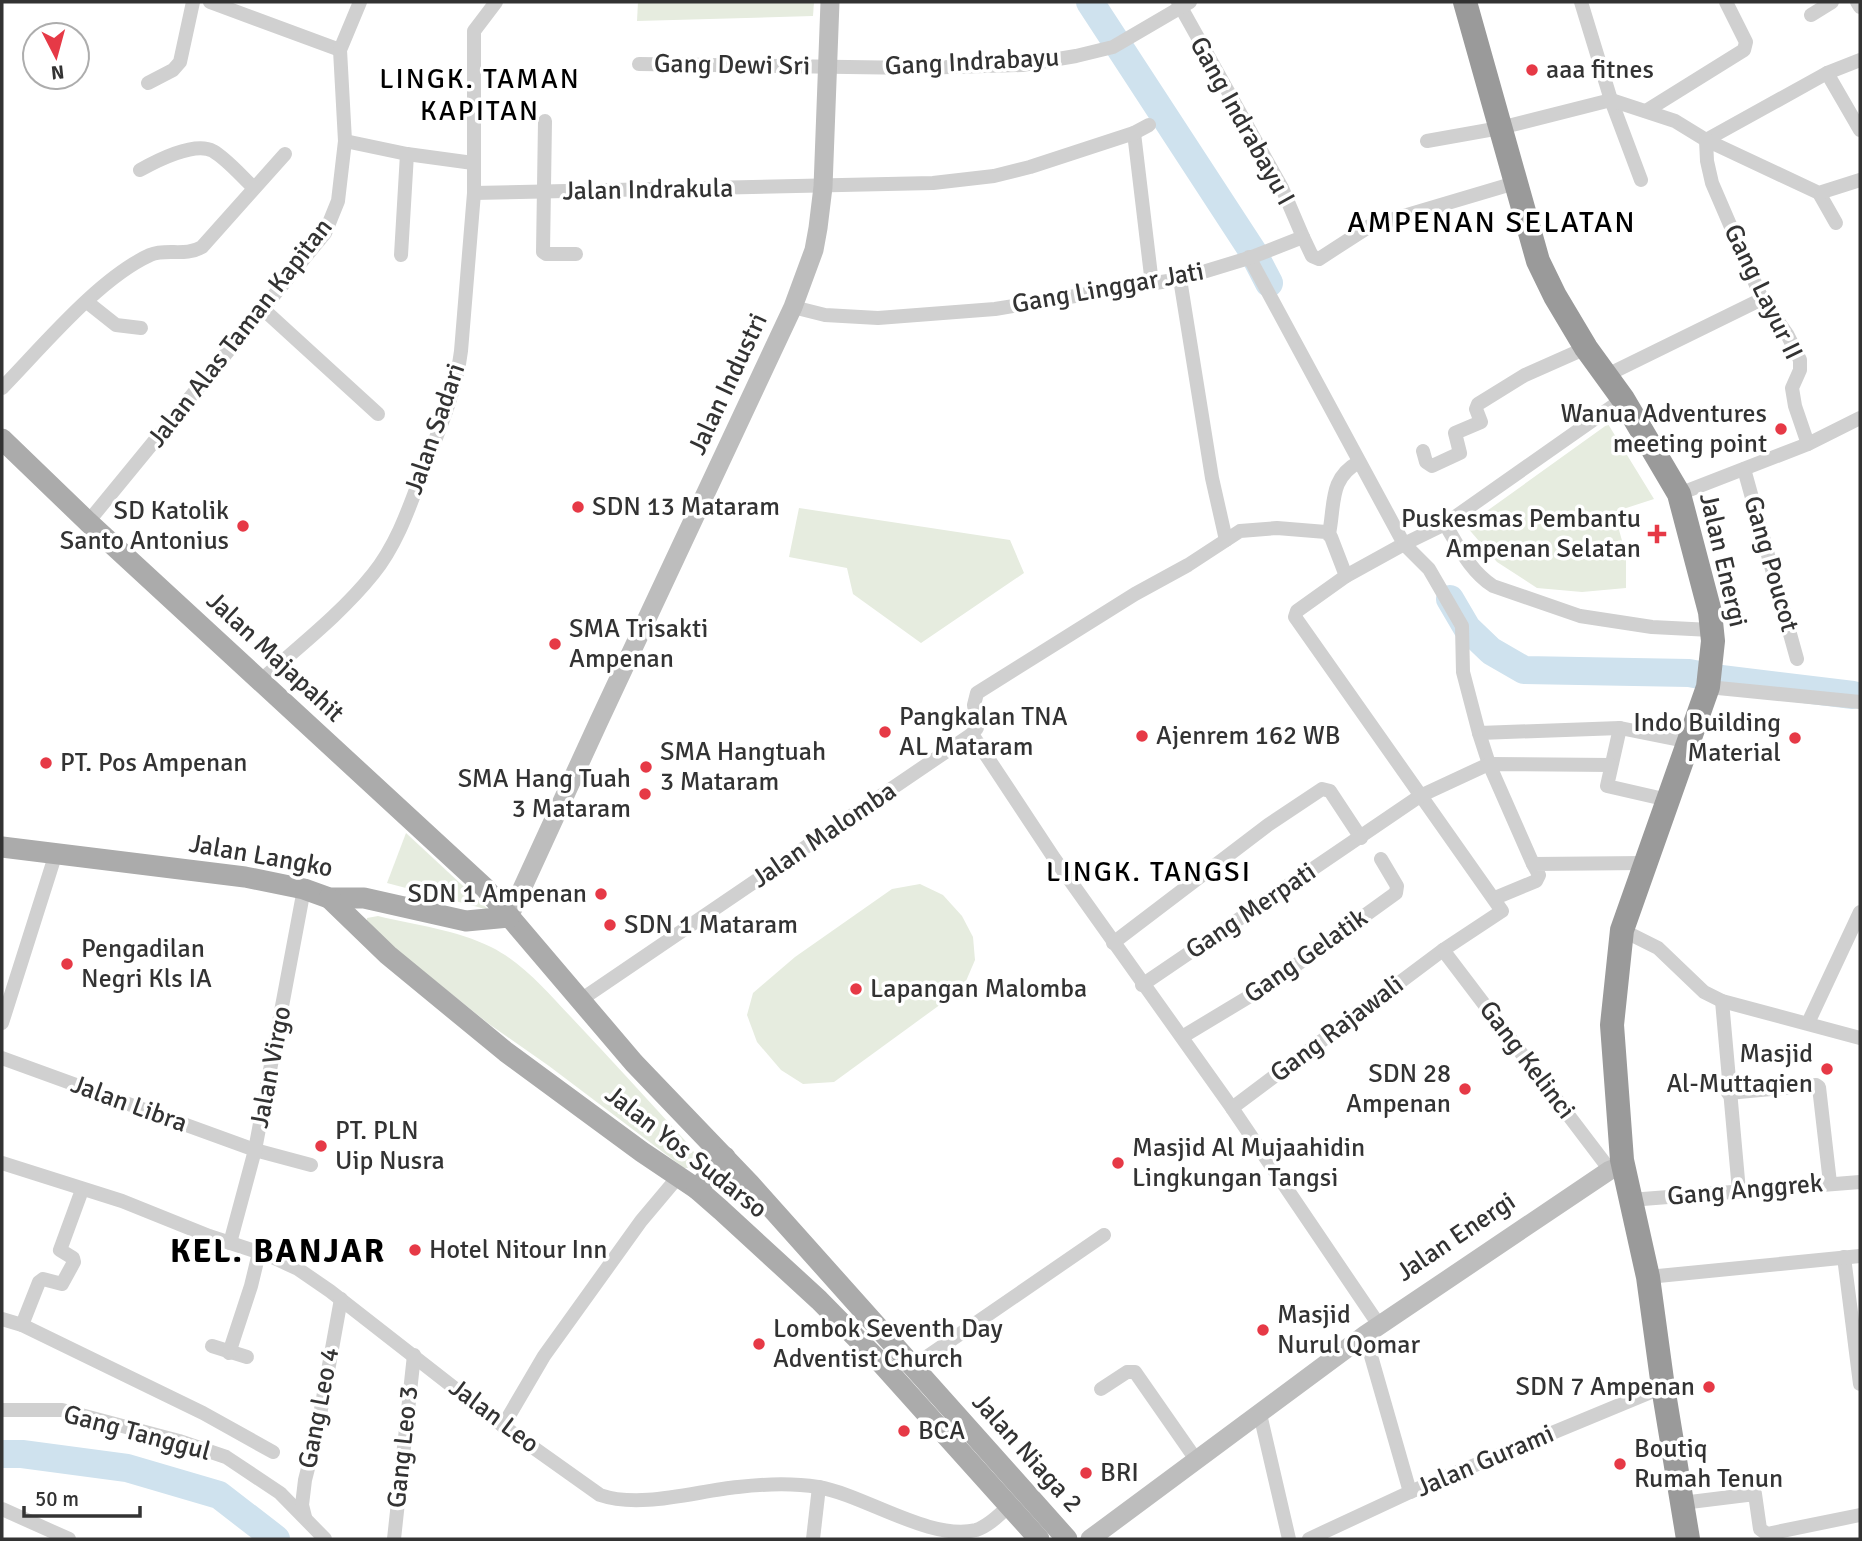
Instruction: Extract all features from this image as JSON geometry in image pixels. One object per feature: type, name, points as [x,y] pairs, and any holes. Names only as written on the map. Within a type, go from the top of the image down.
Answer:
[{"type":"highway","name":"Jalan Energi","points":[[1465,2],[1538,261],[1586,348],[1623,399],[1679,494],[1710,612],[1710,676],[1622,930],[1612,1025],[1616,1168],[1630,1200],[1648,1277],[1688,1539]]},
{"type":"main road","name":"Jalan Majapahit","points":[[2,439],[88,522],[485,888],[509,918]]},
{"type":"main road","name":"Jalan Langko","points":[[2,847],[245,877],[304,889],[329,898],[363,898],[466,921],[509,918]]},
{"type":"main road","name":"Jalan Yos Sudarso","points":[[329,898],[387,955],[506,1052],[697,1189],[819,1300],[881,1363],[1039,1539]]},
{"type":"main road","name":"Jalan Yos Sudarso","points":[[509,918],[634,1063],[750,1184]]},
{"type":"main road","points":[[697,1189],[724,1157]]},
{"type":"main road","name":"Jalan Niaga 2","points":[[750,1184],[1067,1539]]},
{"type":"street","points":[[148,83],[173,70],[180,62],[193,2]]},
{"type":"street","points":[[210,2],[340,50]]},
{"type":"street","name":"Jalan Alas Taman Kapitan","points":[[88,522],[325,233],[338,201],[345,141],[340,50],[360,2]]},
{"type":"street","name":"Jalan Sadari","points":[[260,681],[348,601],[373,574],[396,541],[444,416],[458,373],[474,193],[474,31],[496,2]]},
{"type":"street","name":"Jalan Industri","points":[[509,918],[793,307],[814,250],[823,187],[825,66],[830,2]]},
{"type":"street","points":[[1581,2],[1611,100],[1641,180]]},
{"type":"street","points":[[1646,111],[1744,50],[1746,42],[1726,2]]},
{"type":"street","points":[[1811,15],[1832,2]]},
{"type":"street","points":[[1857,2],[1860,7]]},
{"type":"street","name":"Gang Indrabayu","points":[[825,66],[917,68],[1022,65],[1076,56],[1113,47],[1182,3]]},
{"type":"street","name":"Gang Indrabayu I","points":[[1182,3],[1282,188],[1303,237]]},
{"type":"street","points":[[1706,140],[1827,73],[1860,60]]},
{"type":"street","name":"Gang Dewi Sri","points":[[639,64],[825,66]]},
{"type":"street","points":[[1827,73],[1860,130]]},
{"type":"street","points":[[1427,141],[1500,128],[1611,100],[1675,121],[1706,140],[1819,193],[1836,223]]},
{"type":"street","points":[[545,121],[543,251],[546,254],[576,254]]},
{"type":"street","name":"Jalan Indrakula","points":[[474,193],[823,187],[910,184],[994,176],[1134,133],[1149,125]]},
{"type":"street","points":[[1134,133],[1152,284]]},
{"type":"street","name":"Gang Layur II","points":[[1706,140],[1712,183],[1762,299],[1787,334],[1800,360],[1800,370],[1792,388],[1795,406],[1808,443]]},
{"type":"street","points":[[345,141],[407,154],[473,163]]},
{"type":"street","points":[[140,170],[164,156],[205,148],[214,152],[254,188]]},
{"type":"street","points":[[2,388],[103,287],[148,256],[159,253],[186,253],[202,247],[285,154]]},
{"type":"street","points":[[401,255],[407,154]]},
{"type":"street","points":[[1819,193],[1860,180]]},
{"type":"street","points":[[1303,237],[1312,256],[1322,258],[1370,226],[1515,183]]},
{"type":"street","name":"Gang Linggar Jati","points":[[793,307],[825,315],[878,318],[995,309],[1180,279],[1254,256],[1303,237]]},
{"type":"street","points":[[1254,256],[1359,462],[1410,541],[1429,569],[1462,626],[1463,672],[1479,733],[1489,764],[1539,875],[1536,881],[1494,898],[1296,617],[1297,611],[1346,576],[1410,541],[1445,524],[1623,399]]},
{"type":"street","points":[[1180,279],[1212,478],[1226,540]]},
{"type":"street","points":[[1607,375],[1762,299]]},
{"type":"street","points":[[87,302],[116,325],[141,328]]},
{"type":"street","points":[[262,309],[378,414]]},
{"type":"street","points":[[1423,451],[1426,463],[1432,466],[1460,453],[1456,432],[1481,422],[1476,409],[1478,404],[1525,375],[1586,348]]},
{"type":"street","points":[[1679,494],[1808,443],[1860,418]]},
{"type":"street","points":[[1346,576],[1329,534],[1340,476],[1359,462]]},
{"type":"street","name":"Gang Poucot","points":[[1744,469],[1797,659]]},
{"type":"street","points":[[1445,524],[1469,565],[1493,586],[1580,616],[1652,627],[1711,630]]},
{"type":"street","points":[[1329,534],[1277,528],[1240,531],[977,694],[974,705],[977,728],[972,734],[1142,985],[1232,1108],[1372,1330],[1410,1492]]},
{"type":"street","points":[[1710,676],[1860,702]]},
{"type":"street","points":[[1479,733],[1620,728],[1689,743]]},
{"type":"street","points":[[1620,728],[1611,765],[1609,788],[1668,800]]},
{"type":"street","name":"Jalan Malomba","points":[[579,1001],[972,734]]},
{"type":"street","points":[[1489,764],[1611,765]]},
{"type":"street","name":"Gang Merpati","points":[[1142,985],[1420,796],[1489,764]]},
{"type":"street","points":[[1113,943],[1268,825],[1322,789],[1331,791],[1361,838]]},
{"type":"street","points":[[2,1023],[56,853]]},
{"type":"street","name":"Gang Gelatik","points":[[1182,1037],[1270,984],[1396,892],[1397,886],[1381,859]]},
{"type":"street","points":[[1534,864],[1644,863]]},
{"type":"street","name":"Jalan Virgo","points":[[230,1243],[256,1150],[304,889]]},
{"type":"street","name":"Gang Rajawali","points":[[1232,1108],[1443,950],[1501,914],[1502,908],[1494,898]]},
{"type":"street","points":[[1808,1023],[1860,912]]},
{"type":"street","points":[[1622,930],[1658,948],[1704,992],[1722,1001],[1860,1038]]},
{"type":"street","name":"Gang Kelinci","points":[[1443,950],[1616,1168]]},
{"type":"street","points":[[1722,1001],[1728,1093],[1739,1191]]},
{"type":"street","name":"Jalan Libra","points":[[2,1058],[256,1150],[311,1164]]},
{"type":"street","points":[[1728,1093],[1819,1087],[1830,1183]]},
{"type":"street","name":"Jalan Leo","points":[[2,1163],[122,1201],[298,1269],[341,1299],[503,1426],[600,1494],[615,1500],[670,1497],[745,1486],[819,1487],[934,1531],[962,1533],[978,1530],[1010,1505]]},
{"type":"street","name":"Jalan Energi","points":[[1090,1539],[1372,1330],[1616,1168]]},
{"type":"street","points":[[503,1426],[551,1345],[626,1241],[678,1177]]},
{"type":"street","name":"Gang Anggrek","points":[[1630,1200],[1860,1182]]},
{"type":"street","points":[[22,1325],[39,1282],[43,1279],[62,1284],[74,1262],[73,1258],[60,1250],[82,1190]]},
{"type":"street","points":[[912,1367],[1104,1235]]},
{"type":"street","points":[[229,1353],[259,1253]]},
{"type":"street","points":[[1648,1277],[1860,1256]]},
{"type":"street","points":[[1844,1257],[1860,1384]]},
{"type":"street","name":"Gang Leo 4","points":[[305,1517],[302,1505],[304,1480],[316,1437],[341,1299]]},
{"type":"street","points":[[2,1318],[22,1325],[203,1413],[273,1452]]},
{"type":"street","points":[[212,1346],[247,1357]]},
{"type":"street","name":"Gang Leo 3","points":[[394,1539],[414,1355]]},
{"type":"street","points":[[1101,1389],[1127,1372],[1135,1372],[1197,1461]]},
{"type":"street","name":"Jalan Gurami","points":[[1310,1539],[1410,1492],[1663,1387]]},
{"type":"street","name":"Gang Tanggul","points":[[2,1410],[62,1410],[179,1441],[226,1457],[280,1493],[325,1539]]},
{"type":"street","points":[[1260,1414],[1289,1539]]},
{"type":"street","points":[[813,1539],[819,1487]]},
{"type":"street","points":[[1682,1503],[1755,1494],[1760,1529],[1767,1534],[1860,1515]]},
{"type":"street","points":[[2,1509],[60,1537]]},
{"type":"shaded area","points":[[638,2],[814,2],[813,16],[637,21]]},
{"type":"shaded area","points":[[1608,424],[1654,499],[1614,512],[1626,555],[1626,588],[1582,592],[1537,588],[1497,562],[1466,526]]},
{"type":"shaded area","points":[[799,508],[1010,540],[1024,573],[921,643],[853,594],[847,568],[789,557]]},
{"type":"shaded area","points":[[406,833],[489,910],[387,883]]},
{"type":"shaded area","points":[[920,884],[943,895],[962,916],[973,937],[975,960],[963,988],[834,1082],[803,1084],[781,1070],[757,1042],[747,1015],[753,993],[795,957],[892,889]]},
{"type":"shaded area","points":[[378,916],[464,936],[491,947],[514,961],[544,988],[601,1049],[691,1147],[699,1161],[693,1168],[684,1168],[489,1024],[367,926],[367,918]]},
{"type":"waterway","points":[[1090,2],[1253,252],[1269,283]]},
{"type":"waterway","points":[[1450,599],[1467,628],[1491,651],[1524,670],[1689,673],[1853,695]]},
{"type":"waterway","points":[[2,1454],[22,1454],[127,1468],[219,1495],[276,1539]]},
{"type":"place","name":"aaa fitnes","points":[[1532,70]]},
{"type":"place","name":"Wanua Adventures meeting point","points":[[1781,429]]},
{"type":"place","name":"SDN 13 Mataram","points":[[578,507]]},
{"type":"place","name":"SD Katolik Santo Antonius","points":[[243,526]]},
{"type":"place","name":"Puskesmas Pembantu Ampenan Selatan","points":[[1657,534]]},
{"type":"place","name":"SMA Trisakti Ampenan","points":[[555,644]]},
{"type":"place","name":"Pangkalan TNA AL Mataram","points":[[885,732]]},
{"type":"place","name":"Ajenrem 162 WB","points":[[1142,736]]},
{"type":"place","name":"Indo Building Material","points":[[1795,738]]},
{"type":"place","name":"PT. Pos Ampenan","points":[[46,763]]},
{"type":"place","name":"SMA Hangtuah 3 Mataram","points":[[646,767]]},
{"type":"place","name":"SMA Hang Tuah 3 Mataram","points":[[645,794]]},
{"type":"place","name":"SDN 1 Ampenan","points":[[601,894]]},
{"type":"place","name":"SDN 1 Mataram","points":[[610,925]]},
{"type":"place","name":"Pengadilan Negri Kls IA","points":[[67,964]]},
{"type":"place","name":"Lapangan Malomba","points":[[856,989]]},
{"type":"place","name":"Masjid Al-Muttaqien","points":[[1827,1069]]},
{"type":"place","name":"SDN 28 Ampenan","points":[[1465,1089]]},
{"type":"place","name":"PT. PLN Uip Nusra","points":[[321,1146]]},
{"type":"place","name":"Masjid Al Mujaahidin Lingkungan Tangsi","points":[[1118,1163]]},
{"type":"place","name":"Hotel Nitour Inn","points":[[415,1250]]},
{"type":"place","name":"Masjid Nurul Qomar","points":[[1263,1330]]},
{"type":"place","name":"Lombok Seventh Day Adventist Church","points":[[759,1344]]},
{"type":"place","name":"SDN 7 Ampenan","points":[[1709,1387]]},
{"type":"place","name":"BCA","points":[[904,1431]]},
{"type":"place","name":"Boutiq Rumah Tenun","points":[[1620,1464]]},
{"type":"place","name":"BRI","points":[[1086,1473]]},
{"type":"district","name":"LINGK. TAMAN KAPITAN","points":[[480,95]]},
{"type":"district","name":"AMPENAN SELATAN","points":[[1492,222]]},
{"type":"district","name":"LINGK. TANGSI","points":[[1149,872]]},
{"type":"district","name":"KEL. BANJAR","points":[[278,1251]]}]
